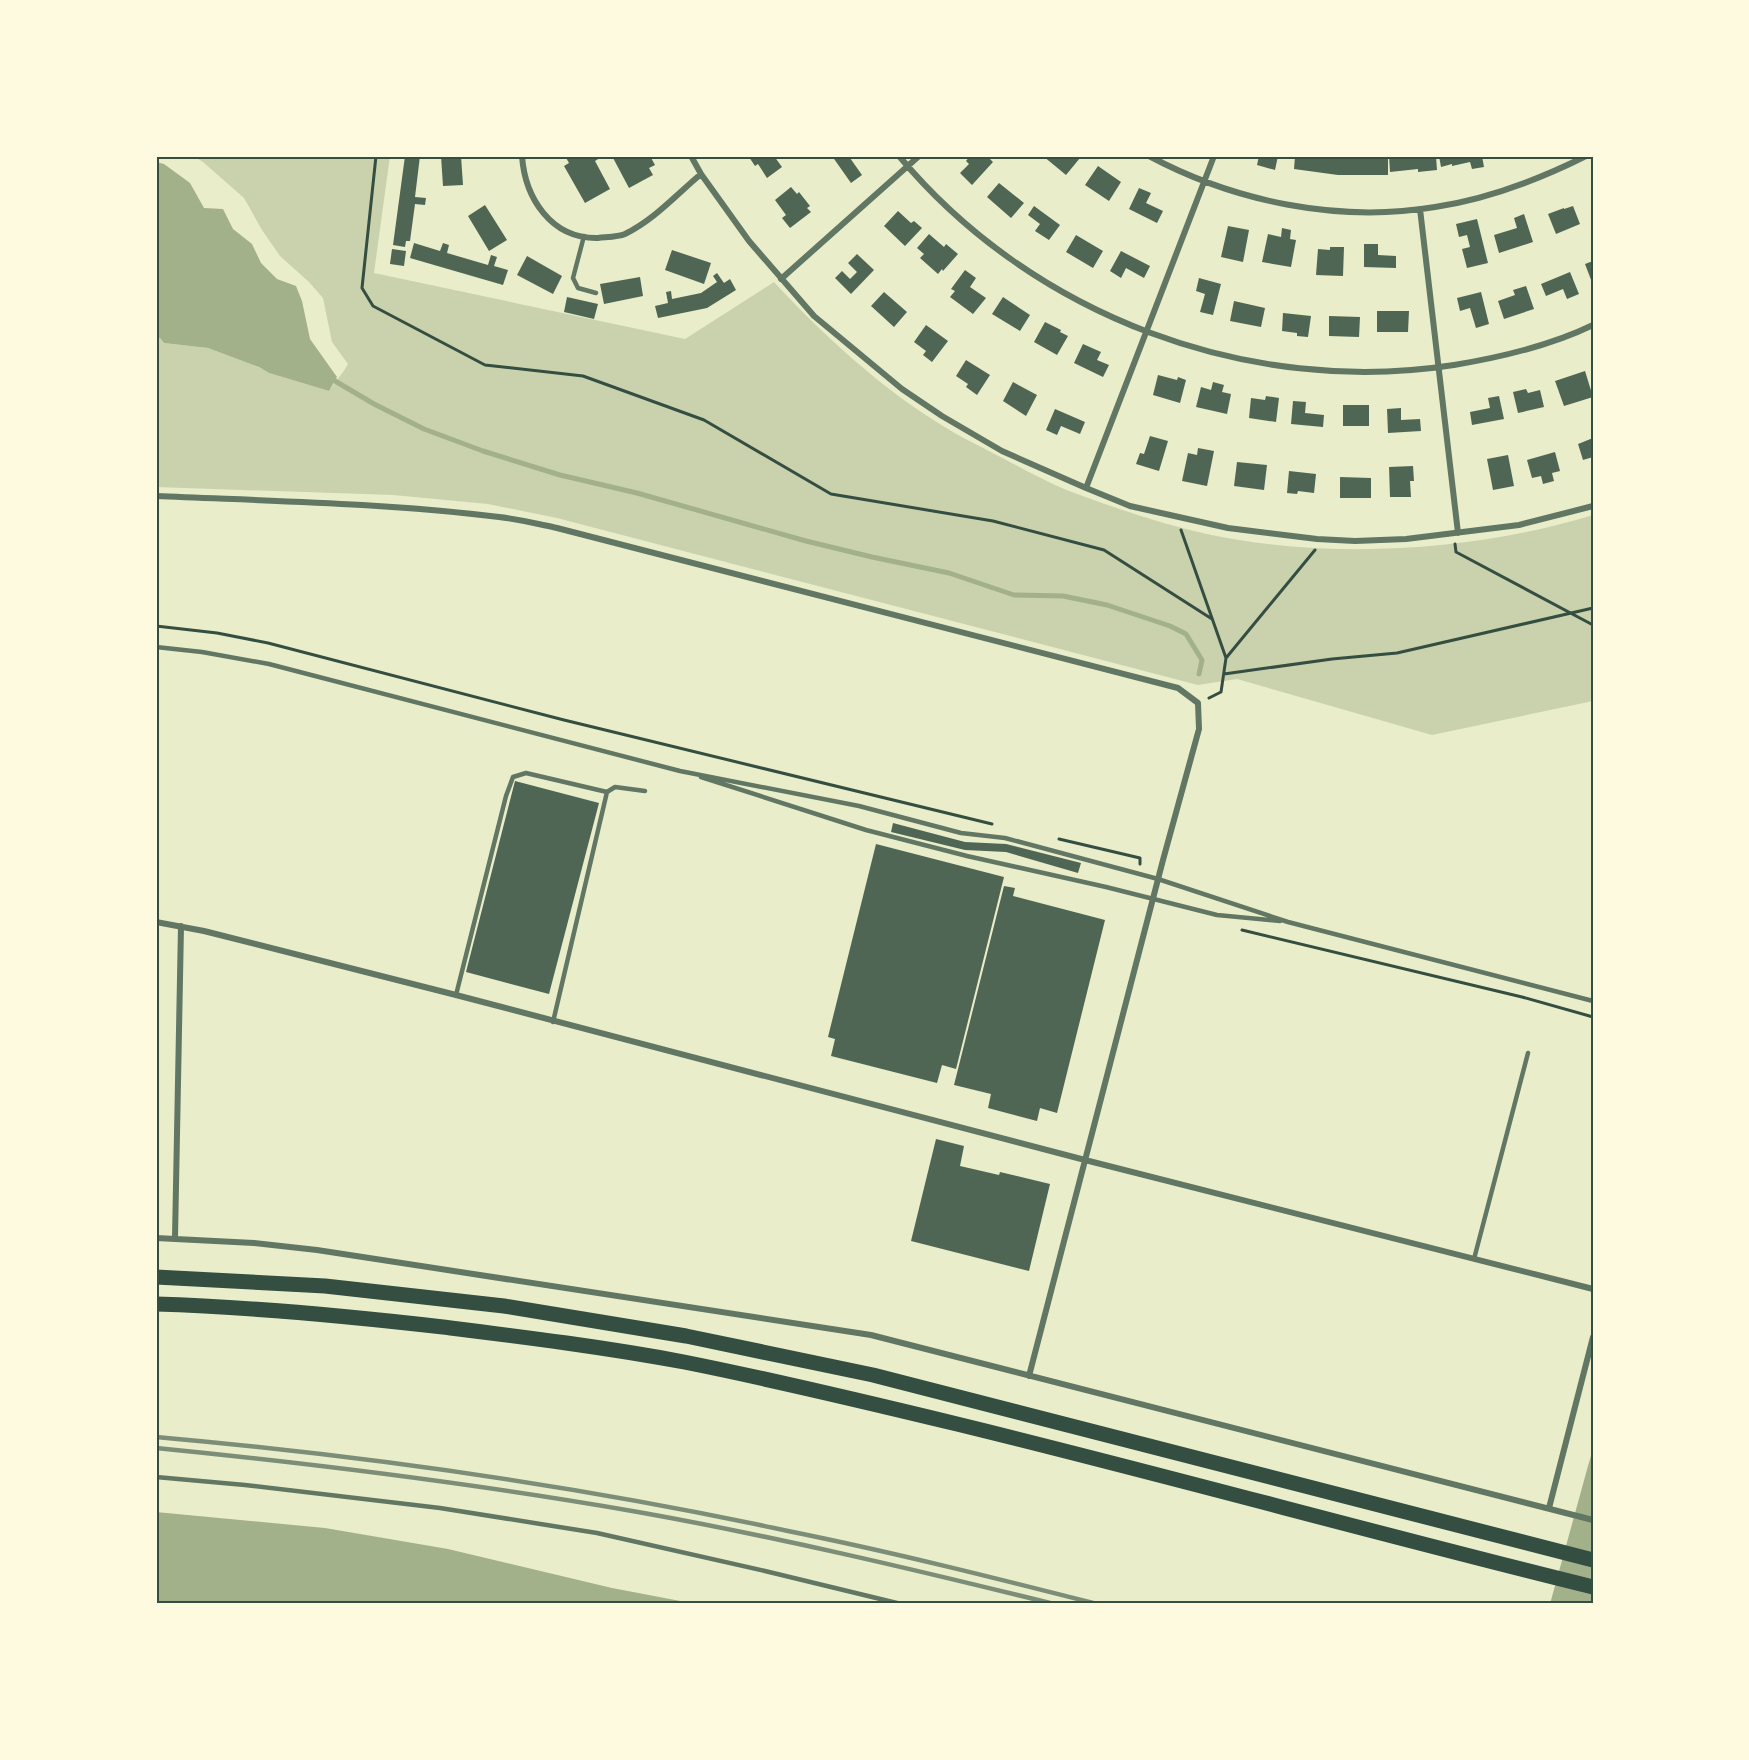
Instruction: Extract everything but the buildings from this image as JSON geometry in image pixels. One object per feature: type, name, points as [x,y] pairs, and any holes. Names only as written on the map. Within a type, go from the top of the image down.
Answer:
[{"type":"main road","points":[[156,1277],[347,1289],[504,1306],[686,1336],[873,1375],[1593,1560]]},
{"type":"main road","points":[[156,1304],[321,1314],[546,1341],[679,1361],[770,1379],[1044,1445],[1593,1587]]},
{"type":"street","points":[[522,156],[528,188],[537,206],[554,224],[590,238],[623,235],[643,223],[701,174]]},
{"type":"street","points":[[692,156],[701,174],[749,241],[814,316],[902,388],[934,411],[1002,451],[1130,506],[1228,528],[1317,539],[1355,541],[1406,539],[1519,525],[1593,506]]},
{"type":"street","points":[[898,156],[959,218],[1017,264],[1080,302],[1147,332],[1182,345],[1218,354],[1290,368],[1364,372],[1401,371],[1438,367],[1508,354],[1576,333],[1593,325]]},
{"type":"street","points":[[781,279],[919,156]]},
{"type":"street","points":[[1149,156],[1205,182],[1253,197],[1316,209],[1378,212],[1420,209],[1469,200],[1547,175],[1586,156]]},
{"type":"street","points":[[1086,488],[1214,156]]},
{"type":"street","points":[[1420,209],[1458,533]]},
{"type":"street","points":[[156,496],[362,505],[501,517],[546,526],[1178,688],[1198,703],[1199,729],[1029,1376]]},
{"type":"street","points":[[156,922],[181,926],[456,995],[1085,1160],[1593,1289]]},
{"type":"street","points":[[175,1238],[181,926]]},
{"type":"street","points":[[156,1238],[254,1243],[317,1250],[871,1335],[1593,1520]]},
{"type":"street","points":[[1549,1508],[1593,1337]]},
{"type":"lane","points":[[584,236],[573,278],[578,288],[596,293]]},
{"type":"lane","points":[[156,647],[202,652],[269,664],[680,771],[866,830],[967,856],[1217,915],[1288,922]]},
{"type":"lane","points":[[680,771],[859,806],[961,833],[1005,838],[1158,879],[1288,922],[1593,1001]]},
{"type":"lane","points":[[456,995],[506,796],[513,777],[526,773],[607,792]]},
{"type":"lane","points":[[554,1022],[607,792],[615,786],[645,791]]},
{"type":"lane","points":[[1474,1259],[1528,1053]]},
{"type":"lane","points":[[156,1477],[440,1508],[597,1533],[901,1604]]},
{"type":"path","points":[[376,156],[362,288],[373,306],[485,365],[583,376],[704,420],[831,494],[993,521],[1104,550],[1212,619]]},
{"type":"path","points":[[1180,527],[1226,658],[1221,692]]},
{"type":"path","points":[[1455,545],[1456,552],[1593,625]]},
{"type":"path","points":[[1226,658],[1316,549]]},
{"type":"path","points":[[1224,674],[1332,659],[1397,653],[1593,608]]},
{"type":"path","points":[[156,626],[217,633],[268,643],[564,720],[992,824]]},
{"type":"path","points":[[1049,837],[1140,858]]},
{"type":"path","points":[[1234,928],[1522,997],[1593,1017]]},
{"type":"shaded area","points":[[193,156],[390,156],[374,273],[685,339],[774,282],[812,321],[875,378],[948,429],[1064,489],[1128,512],[1207,534],[1302,547],[1401,548],[1499,537],[1547,528],[1593,515],[1593,701],[1432,735],[1237,679],[1198,685],[557,518],[488,504],[393,495],[156,487],[156,338],[160,338],[164,343],[208,348],[269,373],[329,391],[348,364],[332,342],[323,298],[280,256],[244,198]]},
{"type":"shaded area","points":[[156,162],[164,164],[190,183],[204,208],[223,209],[233,229],[252,244],[261,263],[277,279],[296,286],[302,301],[310,339],[337,377],[329,391],[269,373],[208,348],[164,343],[160,338],[156,338]]},
{"type":"shaded area","points":[[1593,1449],[1593,1604],[1550,1604],[1588,1466]]},
{"type":"shaded area","points":[[156,1512],[325,1528],[448,1549],[612,1588],[696,1604],[156,1604]]},
{"type":"waterway","points":[[330,378],[374,404],[424,429],[483,451],[560,475],[637,493],[806,541],[949,573],[1014,595],[1063,596],[1107,605],[1170,626],[1186,634],[1202,660],[1199,674]]},
{"type":"railway","points":[[156,1437],[315,1453],[553,1486],[710,1515],[866,1548],[1097,1604]]},
{"type":"railway","points":[[156,1448],[518,1492],[638,1512],[743,1532],[1054,1604]]}]
